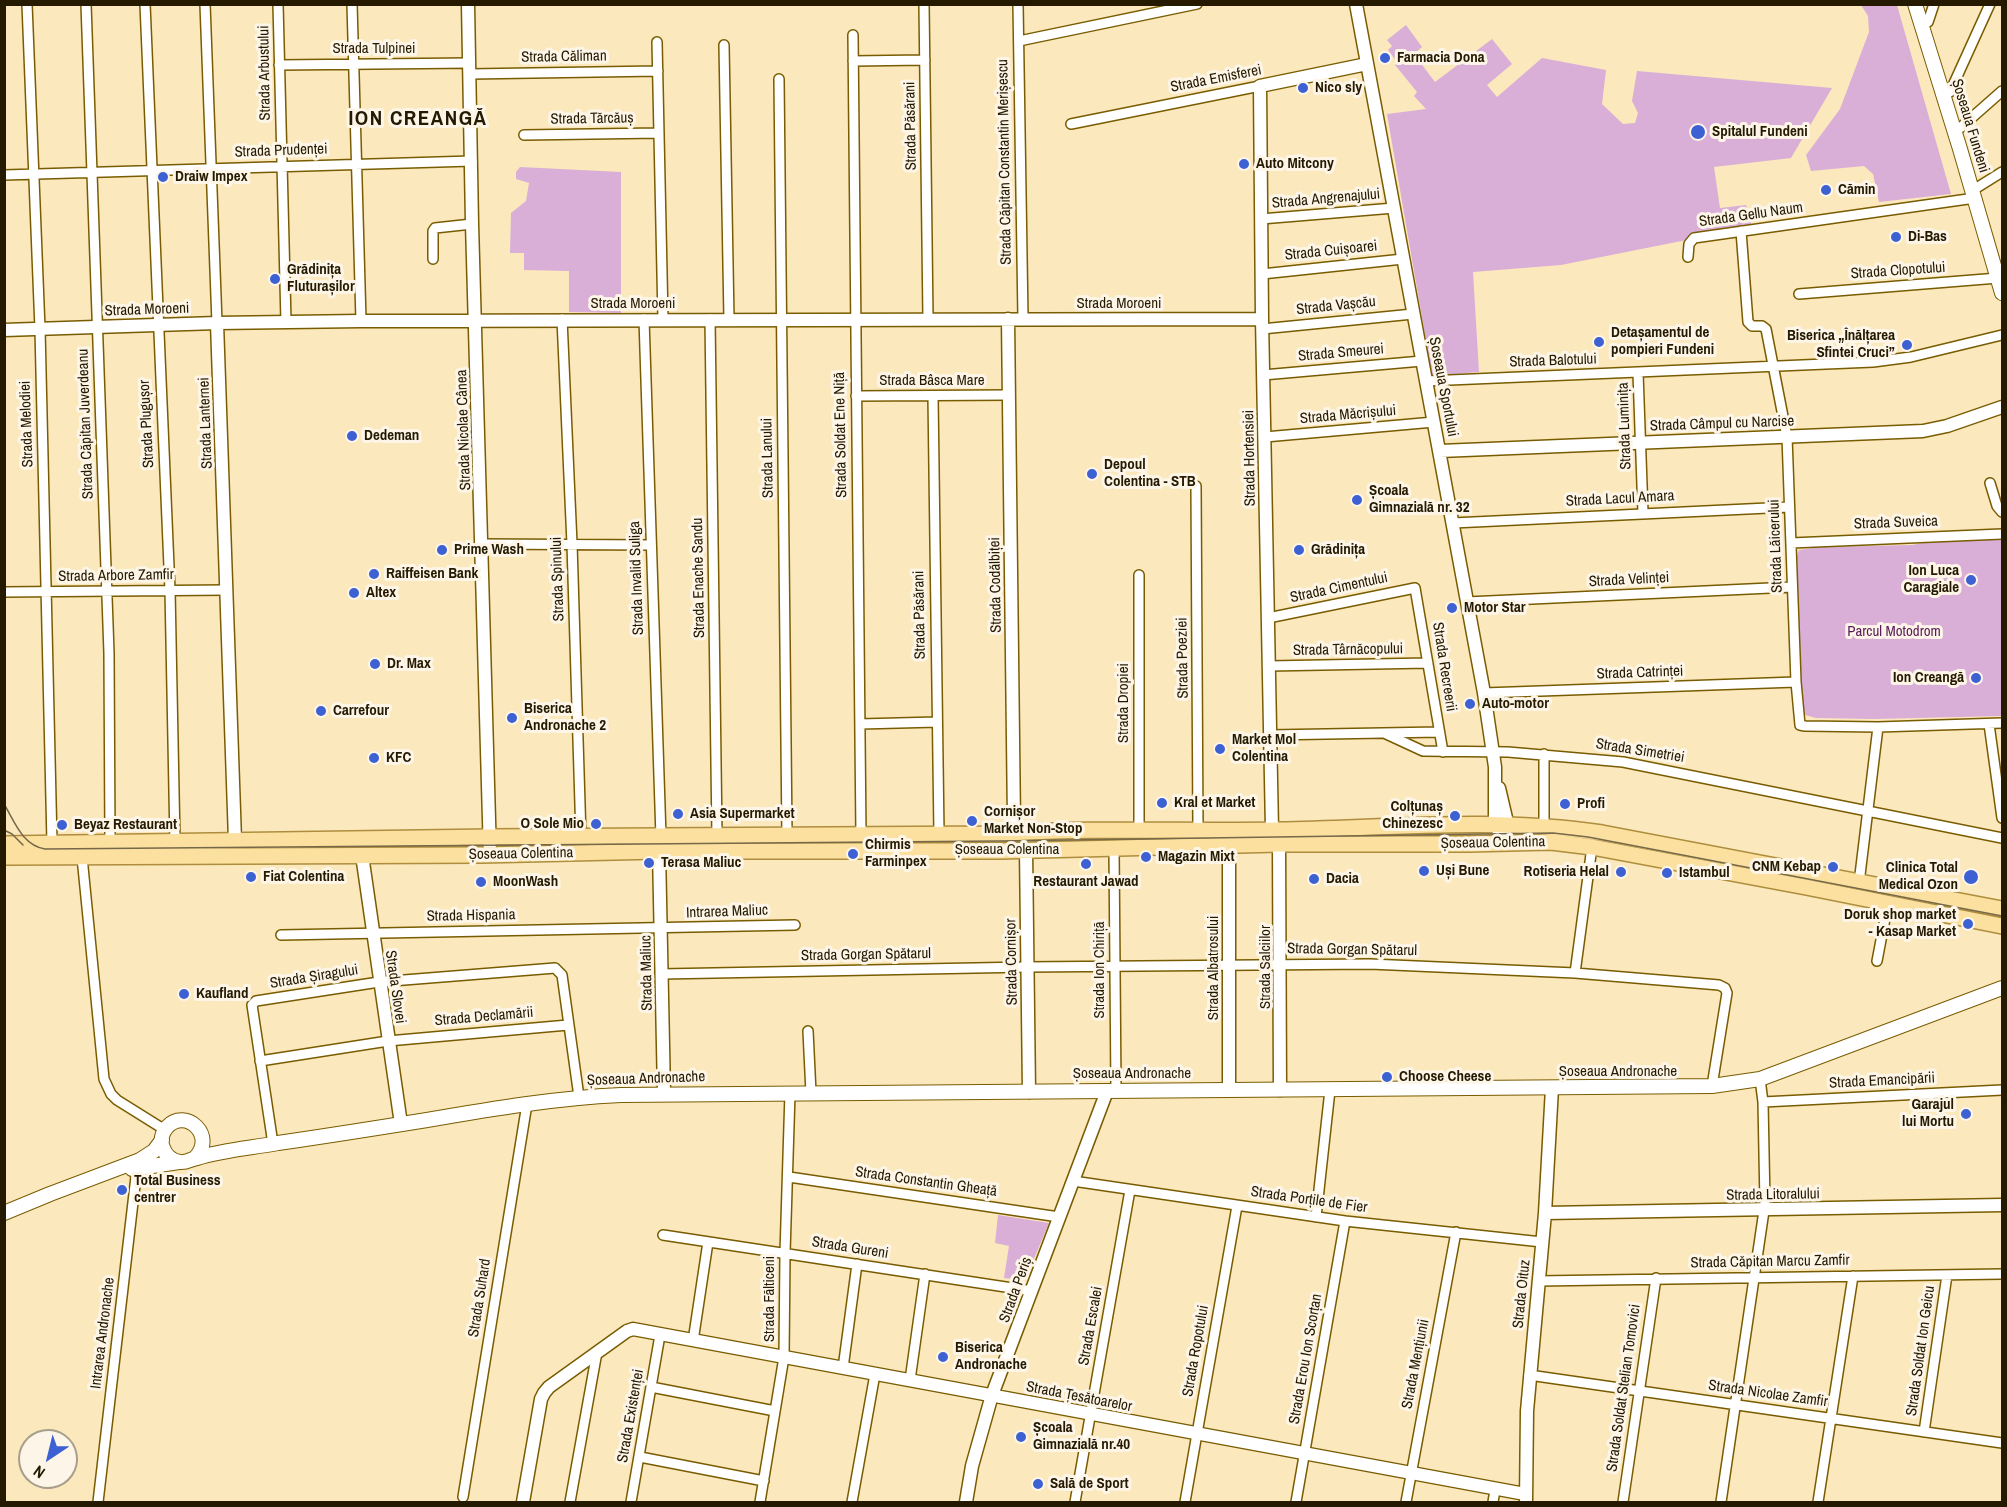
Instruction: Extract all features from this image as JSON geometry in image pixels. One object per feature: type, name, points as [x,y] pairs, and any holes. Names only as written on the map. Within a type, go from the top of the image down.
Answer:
[{"type":"main road","name":"Șoseaua Fundeni","points":[[1915,4],[1977,193]]},
{"type":"main road","name":"Șoseaua Fundeni","points":[[1922,4],[1960,128],[2000,273],[2002,293]]},
{"type":"main road","name":"Șoseaua Colentina","points":[[4,844],[581,837],[660,844],[1021,850],[1114,849],[1229,846],[1276,837],[1501,825],[1602,833],[2002,909]]},
{"type":"main road","name":"Șoseaua Colentina","points":[[4,857],[490,855],[660,844],[717,836],[939,834],[1018,829],[1198,831],[1276,837],[1502,843],[1551,842],[1592,847],[2002,926]]},
{"type":"main road","name":"Șoseaua Andronache","points":[[195,1158],[579,1097],[664,1094],[1712,1086],[1760,1079],[2002,988]]},
{"type":"main road","points":[[4,1213],[101,1175],[147,1157],[176,1122],[182,1121],[195,1125],[202,1135],[202,1148],[195,1158],[101,1175]]},
{"type":"main road","points":[[163,1135],[164,1152],[168,1157],[180,1162]]},
{"type":"main road","name":"Șoseaua Andronache","points":[[202,1135],[219,1146],[248,1148]]},
{"type":"street","name":"Strada Melodiei","points":[[27,4],[40,329],[52,843]]},
{"type":"street","name":"Strada Căpitan Juverdeanu","points":[[86,4],[107,591],[110,843]]},
{"type":"street","name":"Strada Plugușor","points":[[146,4],[170,590],[175,842]]},
{"type":"street","name":"Strada Lanternei","points":[[206,4],[236,840]]},
{"type":"street","name":"Strada Arbustului","points":[[278,4],[286,322]]},
{"type":"street","points":[[352,4],[361,321]]},
{"type":"street","name":"Strada Nicolae Cânea","points":[[468,4],[490,855]]},
{"type":"street","name":"Strada Păsărani","points":[[924,4],[928,319]]},
{"type":"street","name":"Strada Căpitan Constantin Merișescu","points":[[1018,4],[1023,319]]},
{"type":"street","points":[[1019,41],[1197,4]]},
{"type":"street","name":"Șoseaua Sportului","points":[[1356,4],[1484,693],[1495,776],[1503,804],[1502,843]]},
{"type":"street","points":[[1928,22],[1934,4]]},
{"type":"street","points":[[1950,92],[1990,4]]},
{"type":"street","name":"Strada Soldat Ene Niță","points":[[853,35],[861,835]]},
{"type":"street","points":[[657,42],[663,319]]},
{"type":"street","points":[[724,45],[729,319]]},
{"type":"street","points":[[853,61],[926,60]]},
{"type":"street","name":"Strada Tulpinei","points":[[279,65],[354,64],[470,69]]},
{"type":"street","name":"Strada Emisferei","points":[[1071,124],[1367,64]]},
{"type":"street","name":"Strada Căliman","points":[[470,69],[658,70]]},
{"type":"street","name":"Strada Lanului","points":[[778,79],[787,836]]},
{"type":"street","name":"Strada Hortensiei","points":[[1260,86],[1270,735],[1276,837]]},
{"type":"street","points":[[1960,128],[2002,91]]},
{"type":"street","name":"Strada Tărcăuș","points":[[524,135],[659,133]]},
{"type":"street","name":"Strada Prudenței","points":[[4,175],[472,161]]},
{"type":"street","points":[[1977,193],[2002,172]]},
{"type":"street","name":"Strada Gellu Naum","points":[[1688,257],[1689,244],[1694,238],[1977,193]]},
{"type":"street","name":"Strada Angrenajului","points":[[1261,219],[1394,208]]},
{"type":"street","points":[[433,259],[432,238],[435,228],[472,224]]},
{"type":"street","points":[[1742,231],[1748,322],[1752,326],[1765,327],[1774,366]]},
{"type":"street","name":"Strada Cuișoarei","points":[[1262,274],[1403,259]]},
{"type":"street","name":"Strada Clopotului","points":[[1799,294],[2000,273]]},
{"type":"street","name":"Strada Vașcău","points":[[1262,324],[1413,314]]},
{"type":"street","name":"Strada Moroeni","points":[[4,330],[217,323],[644,319],[1023,319],[1262,324]]},
{"type":"street","name":"Strada Invalid Suliga","points":[[644,319],[660,844]]},
{"type":"street","name":"Strada Enache Sandu","points":[[710,319],[717,836]]},
{"type":"street","name":"Strada Codălbiței","points":[[1008,319],[1018,829]]},
{"type":"street","name":"Strada Spinului","points":[[562,320],[581,837]]},
{"type":"street","name":"Strada Balotului","points":[[1426,381],[1892,360],[2002,335]]},
{"type":"street","name":"Strada Smeurei","points":[[1263,375],[1422,361]]},
{"type":"street","name":"Strada Lăicerului","points":[[1774,366],[1787,437],[1796,682],[1800,725],[1878,727]]},
{"type":"street","name":"Strada Luminița","points":[[1638,373],[1643,513]]},
{"type":"street","name":"Strada Bâsca Mare","points":[[856,396],[1009,395]]},
{"type":"street","name":"Strada Păsărani","points":[[933,396],[939,834]]},
{"type":"street","name":"Strada Câmpul cu Narcise","points":[[1440,451],[1933,430],[2002,407]]},
{"type":"street","name":"Strada Măcrișului","points":[[1265,437],[1434,422]]},
{"type":"street","points":[[1990,483],[1997,506],[2002,512]]},
{"type":"street","name":"Strada Poeziei","points":[[1196,486],[1198,831]]},
{"type":"street","name":"Strada Lacul Amara","points":[[1453,523],[1789,507]]},
{"type":"street","name":"Strada Suveica","points":[[1791,543],[2002,534]]},
{"type":"street","points":[[482,544],[651,545]]},
{"type":"street","name":"Strada Dropiei","points":[[1139,575],[1139,831]]},
{"type":"street","name":"Strada Velinței","points":[[1467,602],[1792,587]]},
{"type":"street","name":"Strada Cimentului","points":[[1268,618],[1415,588]]},
{"type":"street","name":"Strada Recreerii","points":[[1415,588],[1443,752]]},
{"type":"street","name":"Strada Arbore Zamfir","points":[[4,592],[227,590]]},
{"type":"street","name":"Strada Târnăcopului","points":[[1269,666],[1428,663]]},
{"type":"street","name":"Strada Catrinței","points":[[1484,693],[1796,682]]},
{"type":"street","points":[[860,724],[937,722]]},
{"type":"street","points":[[1859,883],[1866,810],[1878,727],[2002,723]]},
{"type":"street","points":[[1989,724],[2002,818]]},
{"type":"street","points":[[1384,733],[1439,732]]},
{"type":"street","name":"Strada Simetriei","points":[[1270,735],[1384,733],[1417,750],[1544,754],[1634,764],[2002,838]]},
{"type":"street","points":[[1544,754],[1544,827]]},
{"type":"street","name":"Strada Cornișor","points":[[1018,829],[1027,967],[1029,1092]]},
{"type":"street","name":"Strada Salciilor","points":[[1276,837],[1281,964],[1280,1090]]},
{"type":"street","name":"Strada Maliuc","points":[[660,844],[664,1094]]},
{"type":"street","name":"Strada Albatrosului","points":[[1229,846],[1229,1090]]},
{"type":"street","points":[[1575,973],[1592,847]]},
{"type":"street","name":"Strada Ion Chiriță","points":[[1112,1091],[1115,966],[1114,849]]},
{"type":"street","name":"Strada Slovei","points":[[362,855],[401,1124]]},
{"type":"street","points":[[82,857],[106,1087],[117,1100],[163,1135]]},
{"type":"street","points":[[1876,961],[1888,903]]},
{"type":"street","name":"Intrarea Maliuc","points":[[661,928],[795,925]]},
{"type":"street","name":"Strada Hispania","points":[[281,935],[661,928]]},
{"type":"street","name":"Strada Gorgan Spătarul","points":[[662,974],[1229,964],[1370,964],[1575,973],[1719,985],[1725,987],[1727,993],[1712,1086]]},
{"type":"street","name":"Strada Șiragului","points":[[273,1144],[252,1008],[254,1001],[380,982],[553,968],[558,969],[562,975],[568,1025]]},
{"type":"street","points":[[568,1025],[579,1097]]},
{"type":"street","name":"Strada Declamării","points":[[260,1061],[388,1041],[568,1025]]},
{"type":"street","points":[[808,1031],[811,1093]]},
{"type":"street","points":[[1722,1503],[1765,1210],[1763,1102],[1760,1079]]},
{"type":"street","name":"Strada Oituz","points":[[1526,1498],[1525,1452],[1529,1376],[1545,1213],[1552,1088]]},
{"type":"street","points":[[1317,1217],[1330,1090]]},
{"type":"street","name":"Strada Emancipării","points":[[1763,1102],[2002,1090]]},
{"type":"street","name":"Strada Periș","points":[[966,1503],[972,1466],[992,1395],[1073,1181],[1112,1091]]},
{"type":"street","name":"Strada Fălticeni","points":[[760,1503],[784,1357],[790,1093]]},
{"type":"street","name":"Strada Suhard","points":[[463,1497],[527,1104]]},
{"type":"street","name":"Intrarea Andronache","points":[[98,1503],[137,1168]]},
{"type":"street","name":"Strada Constantin Gheață","points":[[789,1177],[1059,1217]]},
{"type":"street","name":"Strada Porțile de Fier","points":[[1073,1181],[1345,1221],[1542,1242]]},
{"type":"street","name":"Strada Escalei","points":[[1075,1503],[1130,1190]]},
{"type":"street","name":"Strada Litoralului","points":[[1545,1213],[2002,1205]]},
{"type":"street","name":"Strada Ropotului","points":[[1185,1503],[1237,1206]]},
{"type":"street","name":"Strada Erou Ion Scorțan","points":[[1296,1503],[1345,1221]]},
{"type":"street","name":"Strada Mențiunii","points":[[1406,1503],[1456,1232]]},
{"type":"street","name":"Strada Gureni","points":[[663,1235],[1032,1291]]},
{"type":"street","points":[[693,1341],[708,1242]]},
{"type":"street","points":[[843,1368],[857,1264]]},
{"type":"street","points":[[910,1380],[925,1274]]},
{"type":"street","name":"Strada Căpitan Marcu Zamfir","points":[[1538,1281],[2002,1274]]},
{"type":"street","name":"Strada Soldat Ion Geicu","points":[[1924,1432],[1947,1275]]},
{"type":"street","points":[[1818,1503],[1853,1276]]},
{"type":"street","name":"Strada Soldat Stelian Tomovici","points":[[1623,1503],[1656,1278]]},
{"type":"street","name":"Strada Țesătoarelor","points":[[597,1352],[633,1329],[1412,1474],[1526,1498]]},
{"type":"street","name":"Strada Existenței","points":[[631,1503],[660,1335]]},
{"type":"street","points":[[524,1503],[542,1396],[549,1387],[597,1352]]},
{"type":"street","points":[[570,1503],[597,1352]]},
{"type":"street","points":[[852,1503],[875,1374]]},
{"type":"street","name":"Strada Nicolae Zamfir","points":[[1529,1376],[2002,1443]]},
{"type":"street","points":[[651,1387],[776,1411]]},
{"type":"street","points":[[640,1457],[764,1481]]},
{"type":"street","points":[[1493,1503],[1495,1490]]},
{"type":"green space","points":[[1861,5],[1897,5],[1951,194],[1879,202],[1873,174],[1864,166],[1811,171],[1806,155],[1840,109],[1869,32],[1868,16]]},
{"type":"green space","points":[[1406,25],[1422,47],[1414,54],[1435,82],[1492,39],[1512,64],[1487,85],[1497,97],[1542,58],[1606,70],[1602,104],[1623,124],[1635,123],[1638,113],[1632,101],[1637,71],[1832,88],[1791,158],[1714,167],[1720,208],[1746,205],[1752,227],[1561,265],[1473,272],[1479,372],[1432,376],[1387,114],[1426,109],[1414,96],[1417,92],[1395,65],[1397,62],[1388,50],[1392,46],[1387,40]]},
{"type":"green space","points":[[520,167],[621,172],[621,313],[569,312],[569,271],[524,270],[524,253],[510,253],[511,213],[526,201],[529,183],[516,179],[516,172]]},
{"type":"green space","name":"Parcul Motodrom","points":[[2002,537],[2002,716],[1874,719],[1816,718],[1805,715],[1802,709],[1796,558],[1799,550],[1819,547],[1912,545],[1939,540]]},
{"type":"green space","points":[[998,1215],[1049,1223],[1025,1280],[1004,1278],[1009,1246],[995,1243]]},
{"type":"tram line","points":[[4,804],[25,838],[37,847],[45,849],[999,841],[1553,833],[1588,837],[2002,916]]},
{"type":"tram line","points":[[4,830],[12,834],[23,845]]},
{"type":"place","name":"Farmacia Dona","points":[[1385,58]]},
{"type":"place","name":"Nico sly","points":[[1303,88]]},
{"type":"place","name":"Spitalul Fundeni","points":[[1698,132]]},
{"type":"place","name":"Auto Mitcony","points":[[1244,164]]},
{"type":"place","name":"Draiw Impex","points":[[163,177]]},
{"type":"place","name":"Cămin","points":[[1826,190]]},
{"type":"place","name":"Di-Bas","points":[[1896,237]]},
{"type":"place","name":"Grădinița Fluturașilor","points":[[275,279]]},
{"type":"place","name":"Detașamentul de pompieri Fundeni","points":[[1599,342]]},
{"type":"place","name":"Biserica „Înălțarea Sfintei Cruci”","points":[[1907,345]]},
{"type":"place","name":"Dedeman","points":[[352,436]]},
{"type":"place","name":"Depoul Colentina - STB","points":[[1092,474]]},
{"type":"place","name":"Școala Gimnazială nr. 32","points":[[1357,500]]},
{"type":"place","name":"Prime Wash","points":[[442,550]]},
{"type":"place","name":"Grădinița","points":[[1299,550]]},
{"type":"place","name":"Raiffeisen Bank","points":[[374,574]]},
{"type":"place","name":"Ion Luca Caragiale","points":[[1971,580]]},
{"type":"place","name":"Altex","points":[[354,593]]},
{"type":"place","name":"Motor Star","points":[[1452,608]]},
{"type":"place","name":"Dr. Max","points":[[375,664]]},
{"type":"place","name":"Ion Creangă","points":[[1976,678]]},
{"type":"place","name":"Auto-motor","points":[[1470,704]]},
{"type":"place","name":"Carrefour","points":[[321,711]]},
{"type":"place","name":"Biserica Andronache 2","points":[[512,718]]},
{"type":"place","name":"Market Mol Colentina","points":[[1220,749]]},
{"type":"place","name":"KFC","points":[[374,758]]},
{"type":"place","name":"Kral et Market","points":[[1162,803]]},
{"type":"place","name":"Profi","points":[[1565,804]]},
{"type":"place","name":"Asia Supermarket","points":[[678,814]]},
{"type":"place","name":"Colțunaș Chinezesc","points":[[1455,816]]},
{"type":"place","name":"Cornișor Market Non-Stop","points":[[972,821]]},
{"type":"place","name":"O Sole Mio","points":[[596,824]]},
{"type":"place","name":"Beyaz Restaurant","points":[[62,825]]},
{"type":"place","name":"Chirmis Farminpex","points":[[853,854]]},
{"type":"place","name":"Magazin Mixt","points":[[1146,857]]},
{"type":"place","name":"Terasa Maliuc","points":[[649,863]]},
{"type":"place","name":"Restaurant Jawad","points":[[1086,864]]},
{"type":"place","name":"CNM Kebap","points":[[1833,867]]},
{"type":"place","name":"Uși Bune","points":[[1424,871]]},
{"type":"place","name":"Rotiseria Helal","points":[[1621,872]]},
{"type":"place","name":"Istambul","points":[[1667,873]]},
{"type":"place","name":"Fiat Colentina","points":[[251,877]]},
{"type":"place","name":"Clinica Total Medical Ozon","points":[[1971,877]]},
{"type":"place","name":"Dacia","points":[[1314,879]]},
{"type":"place","name":"MoonWash","points":[[481,882]]},
{"type":"place","name":"Doruk shop market - Kasap Market","points":[[1968,924]]},
{"type":"place","name":"Kaufland","points":[[184,994]]},
{"type":"place","name":"Choose Cheese","points":[[1387,1077]]},
{"type":"place","name":"Garajul lui Mortu","points":[[1966,1114]]},
{"type":"place","name":"Total Business centrer","points":[[122,1190]]},
{"type":"place","name":"Biserica Andronache","points":[[943,1357]]},
{"type":"place","name":"Școala Gimnazială nr.40","points":[[1021,1437]]},
{"type":"place","name":"Sală de Sport","points":[[1038,1484]]},
{"type":"district","name":"ION CREANGĂ","points":[[418,119]]}]
